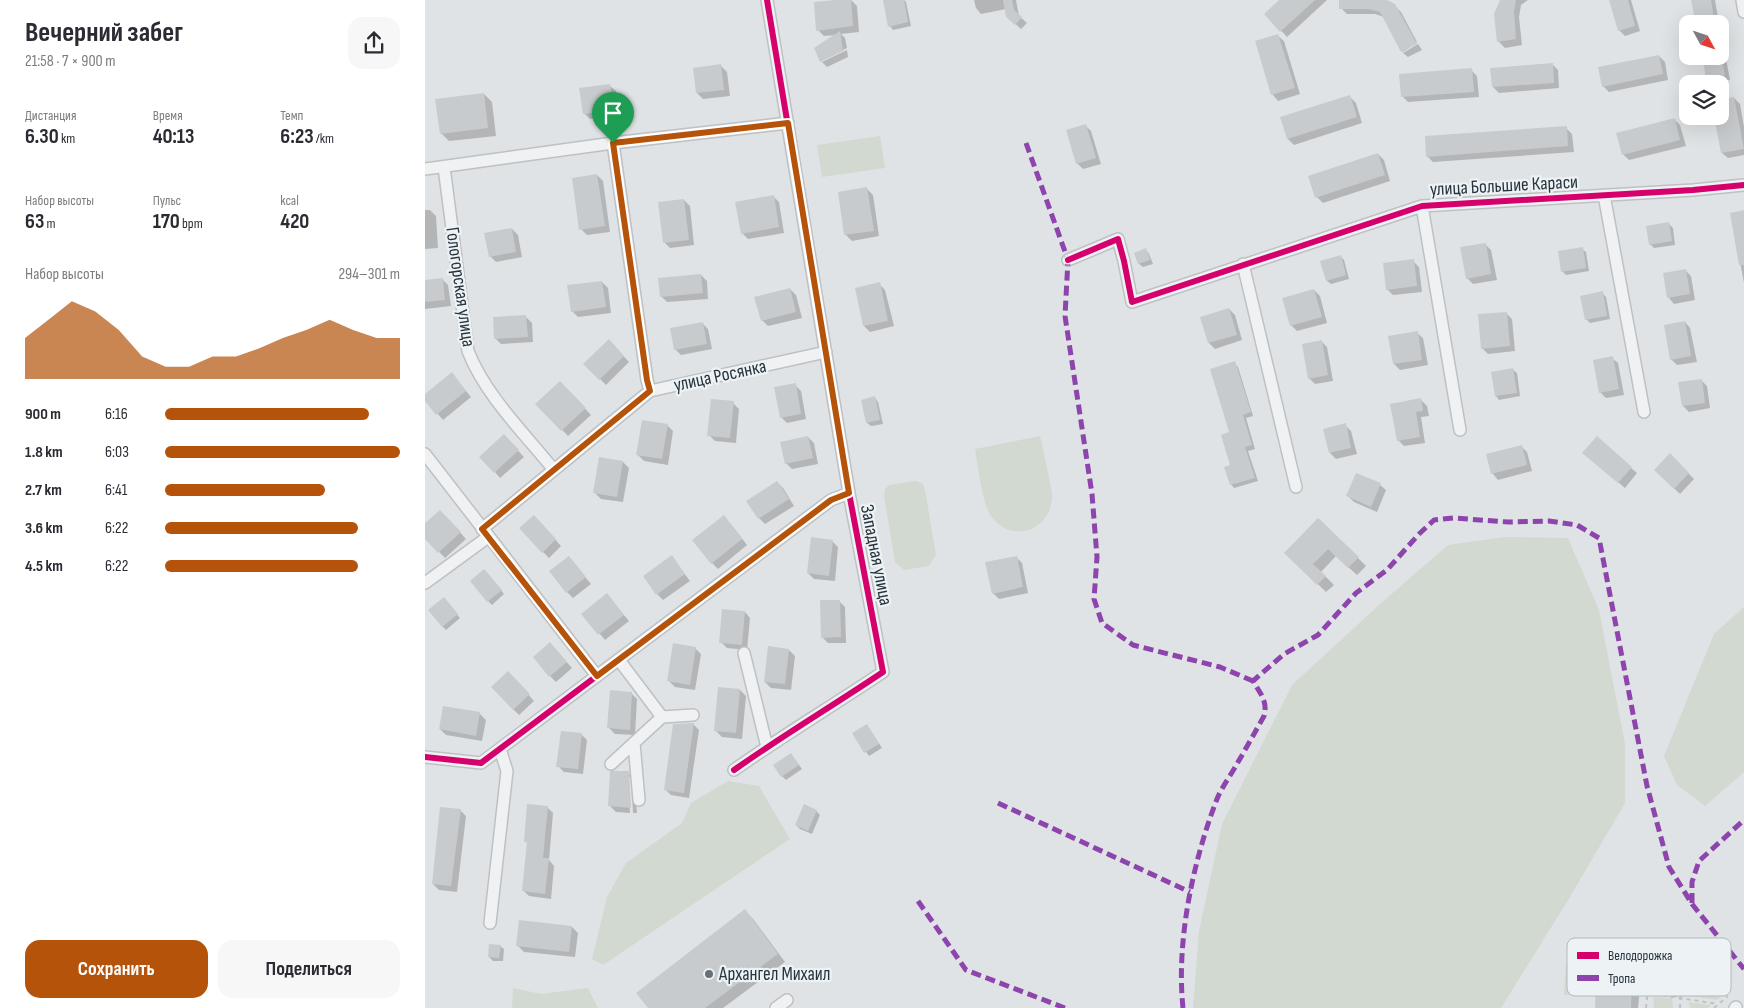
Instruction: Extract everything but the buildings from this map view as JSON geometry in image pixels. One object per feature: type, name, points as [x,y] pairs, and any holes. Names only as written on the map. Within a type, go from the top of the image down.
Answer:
[{"type":"street","name":"Западная улица","points":[[734,770],[883,672],[849,493],[767,0]]},
{"type":"street","points":[[1742,0],[1744,12]]},
{"type":"street","points":[[425,169],[613,143],[788,123]]},
{"type":"street","points":[[613,143],[650,391]]},
{"type":"street","name":"Гологорская улица","points":[[444,166],[468,352],[483,384],[554,470]]},
{"type":"street","name":"улица Большие Караси","points":[[1068,260],[1118,239],[1132,302],[1422,206],[1744,185]]},
{"type":"street","points":[[1603,195],[1644,412]]},
{"type":"street","points":[[1422,206],[1460,430]]},
{"type":"street","points":[[1243,264],[1296,487]]},
{"type":"street","name":"улица Росянка","points":[[425,583],[485,533],[554,470],[650,391],[826,352]]},
{"type":"street","points":[[425,454],[597,676]]},
{"type":"street","points":[[425,756],[481,763],[831,500],[849,493]]},
{"type":"street","points":[[745,653],[767,747]]},
{"type":"street","points":[[619,660],[662,717]]},
{"type":"street","points":[[611,764],[662,717],[693,715]]},
{"type":"street","points":[[634,742],[639,800]]},
{"type":"street","points":[[490,923],[507,771],[500,749]]},
{"type":"street","points":[[776,1008],[787,1000]]},
{"type":"path","points":[[1672,996],[1718,1004]]},
{"type":"path","points":[[1714,1008],[1728,996]]},
{"type":"path","points":[[1680,1008],[1681,997]]},
{"type":"shaded area","points":[[880,136],[885,168],[822,177],[817,145]]},
{"type":"shaded area","points":[[1040,436],[1052,491],[1050,508],[1045,518],[1029,530],[1009,530],[999,525],[988,510],[975,449]]},
{"type":"shaded area","points":[[916,481],[923,484],[925,490],[936,555],[929,566],[904,570],[895,562],[884,497],[885,489],[889,485]]},
{"type":"shaded area","points":[[1505,537],[1568,538],[1599,610],[1625,744],[1625,803],[1570,897],[1501,1008],[1193,1008],[1199,931],[1222,824],[1292,685],[1380,604],[1448,545]]},
{"type":"shaded area","points":[[1744,607],[1744,772],[1705,806],[1677,785],[1664,756],[1714,634]]},
{"type":"shaded area","points":[[728,781],[759,786],[790,839],[603,965],[592,959],[607,897],[626,863],[682,823],[691,803]]},
{"type":"shaded area","points":[[1566,963],[1567,995],[1564,995]]},
{"type":"shaded area","points":[[513,988],[541,994],[588,988],[598,1008],[512,1008]]},
{"type":"shaded area","points":[[1690,996],[1722,996],[1717,1000]]},
{"type":"shaded area","points":[[1653,997],[1672,998],[1673,1008],[1654,1008]]},
{"type":"shaded area","points":[[1689,1002],[1711,1005],[1708,1008],[1690,1008]]},
{"type":"marked path","points":[[1026,143],[1068,260],[1065,316],[1092,494],[1097,557],[1094,599],[1102,623],[1133,645],[1220,667],[1253,681]]},
{"type":"marked path","points":[[1183,1008],[1181,982],[1184,929],[1188,902],[1201,848],[1219,795],[1264,716],[1264,701],[1253,681],[1284,654],[1318,635],[1356,593],[1387,570],[1434,520],[1453,518],[1508,522],[1549,521],[1577,525],[1599,538],[1647,786],[1669,867],[1692,904],[1719,938]]},
{"type":"marked path","points":[[998,803],[1190,892]]},
{"type":"marked path","points":[[1692,903],[1692,882],[1699,861],[1744,820]]},
{"type":"marked path","points":[[918,901],[966,970],[1065,1008]]},
{"type":"marked path","points":[[1731,953],[1744,969]]},
{"type":"cycle path","points":[[734,770],[883,672],[849,493],[767,0]]},
{"type":"cycle path","points":[[1068,260],[1118,239],[1132,302],[1422,206],[1693,190],[1744,185]]},
{"type":"cycle path","points":[[425,757],[481,763],[831,500],[849,493]]},
{"type":"place","name":"Архангел Михаил","points":[[709,974]]},
{"type":"route","points":[[788,123],[849,493],[831,500],[597,676],[482,529],[650,391],[613,143],[788,123]]}]
